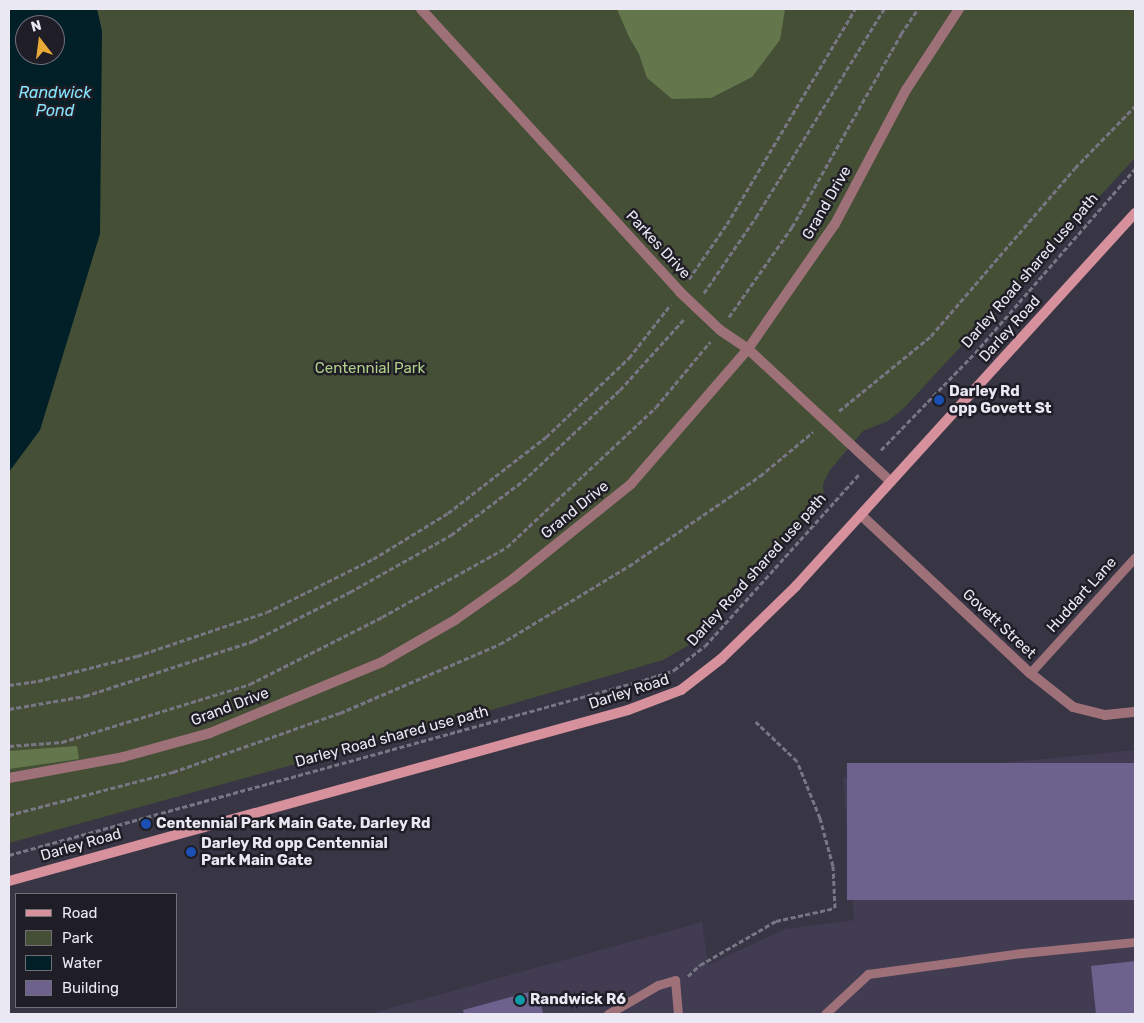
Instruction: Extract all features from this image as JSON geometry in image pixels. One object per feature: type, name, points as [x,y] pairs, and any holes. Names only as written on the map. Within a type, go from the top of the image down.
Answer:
[{"type":"main road","name":"Darley Road","points":[[9,881],[657,701],[681,690],[721,659],[796,586],[1135,213]]},
{"type":"street","name":"Parkes Drive","points":[[421,9],[680,292],[720,330],[748,349],[869,464],[891,482]]},
{"type":"street","name":"Grand Drive","points":[[9,778],[123,757],[210,733],[382,662],[455,620],[513,579],[631,484],[748,349],[835,224],[906,90],[960,9]]},
{"type":"street","name":"Govett Street","points":[[861,515],[1030,673],[1073,707],[1105,714],[1135,712]]},
{"type":"lane","name":"Huddart Lane","points":[[1030,673],[1135,557]]},
{"type":"lane","points":[[825,1014],[868,974],[1022,953],[1135,942]]},
{"type":"lane","points":[[608,1014],[658,986],[675,980],[678,1014]]},
{"type":"path","points":[[9,685],[38,681],[137,656],[267,612],[373,559],[448,514],[546,437],[629,358],[658,323],[727,224],[855,9]]},
{"type":"path","points":[[9,709],[85,696],[253,641],[350,592],[451,535],[530,475],[620,390],[695,306],[756,216],[884,9]]},
{"type":"path","points":[[9,746],[62,742],[250,684],[382,617],[507,547],[656,407],[720,330],[792,227],[901,34],[918,9]]},
{"type":"path","points":[[9,815],[173,772],[340,714],[500,644],[629,566],[760,476],[931,336],[1069,176],[1135,106]]},
{"type":"path","name":"Darley Road shared use path","points":[[9,855],[644,680],[674,670],[705,646],[869,464],[975,353],[1135,169]]},
{"type":"path","points":[[675,988],[700,965],[776,922],[835,908],[833,866],[820,818],[797,761],[756,722]]},
{"type":"shaded area","points":[[1135,750],[1135,1014],[369,1014],[702,922],[708,965],[785,929],[854,920],[843,778]]},
{"type":"green space","name":"Centennial Park","points":[[9,9],[1135,9],[1135,158],[904,408],[888,421],[863,431],[830,470],[823,484],[824,499],[689,645],[663,660],[477,714],[9,843]]},
{"type":"green space","points":[[617,9],[785,9],[780,40],[752,77],[711,98],[672,99],[647,78],[639,54],[629,37]]},
{"type":"green space","points":[[77,746],[79,759],[9,769],[9,751]]},
{"type":"water","name":"Randwick Pond","points":[[9,9],[97,9],[102,31],[100,234],[40,430],[9,472]]},
{"type":"building","points":[[847,763],[1135,763],[1135,900],[847,900]]},
{"type":"building","points":[[1135,961],[1135,1014],[1096,1014],[1091,966]]},
{"type":"building","name":"Randwick R6","points":[[537,990],[543,1013],[464,1014],[463,1010]]},
{"type":"place","name":"Darley Rd opp Govett St","points":[[939,400]]},
{"type":"place","name":"Centennial Park Main Gate, Darley Rd","points":[[146,824]]},
{"type":"place","name":"Darley Rd opp Centennial Park Main Gate","points":[[191,852]]},
{"type":"place","name":"Randwick R6","points":[[520,1000]]}]
